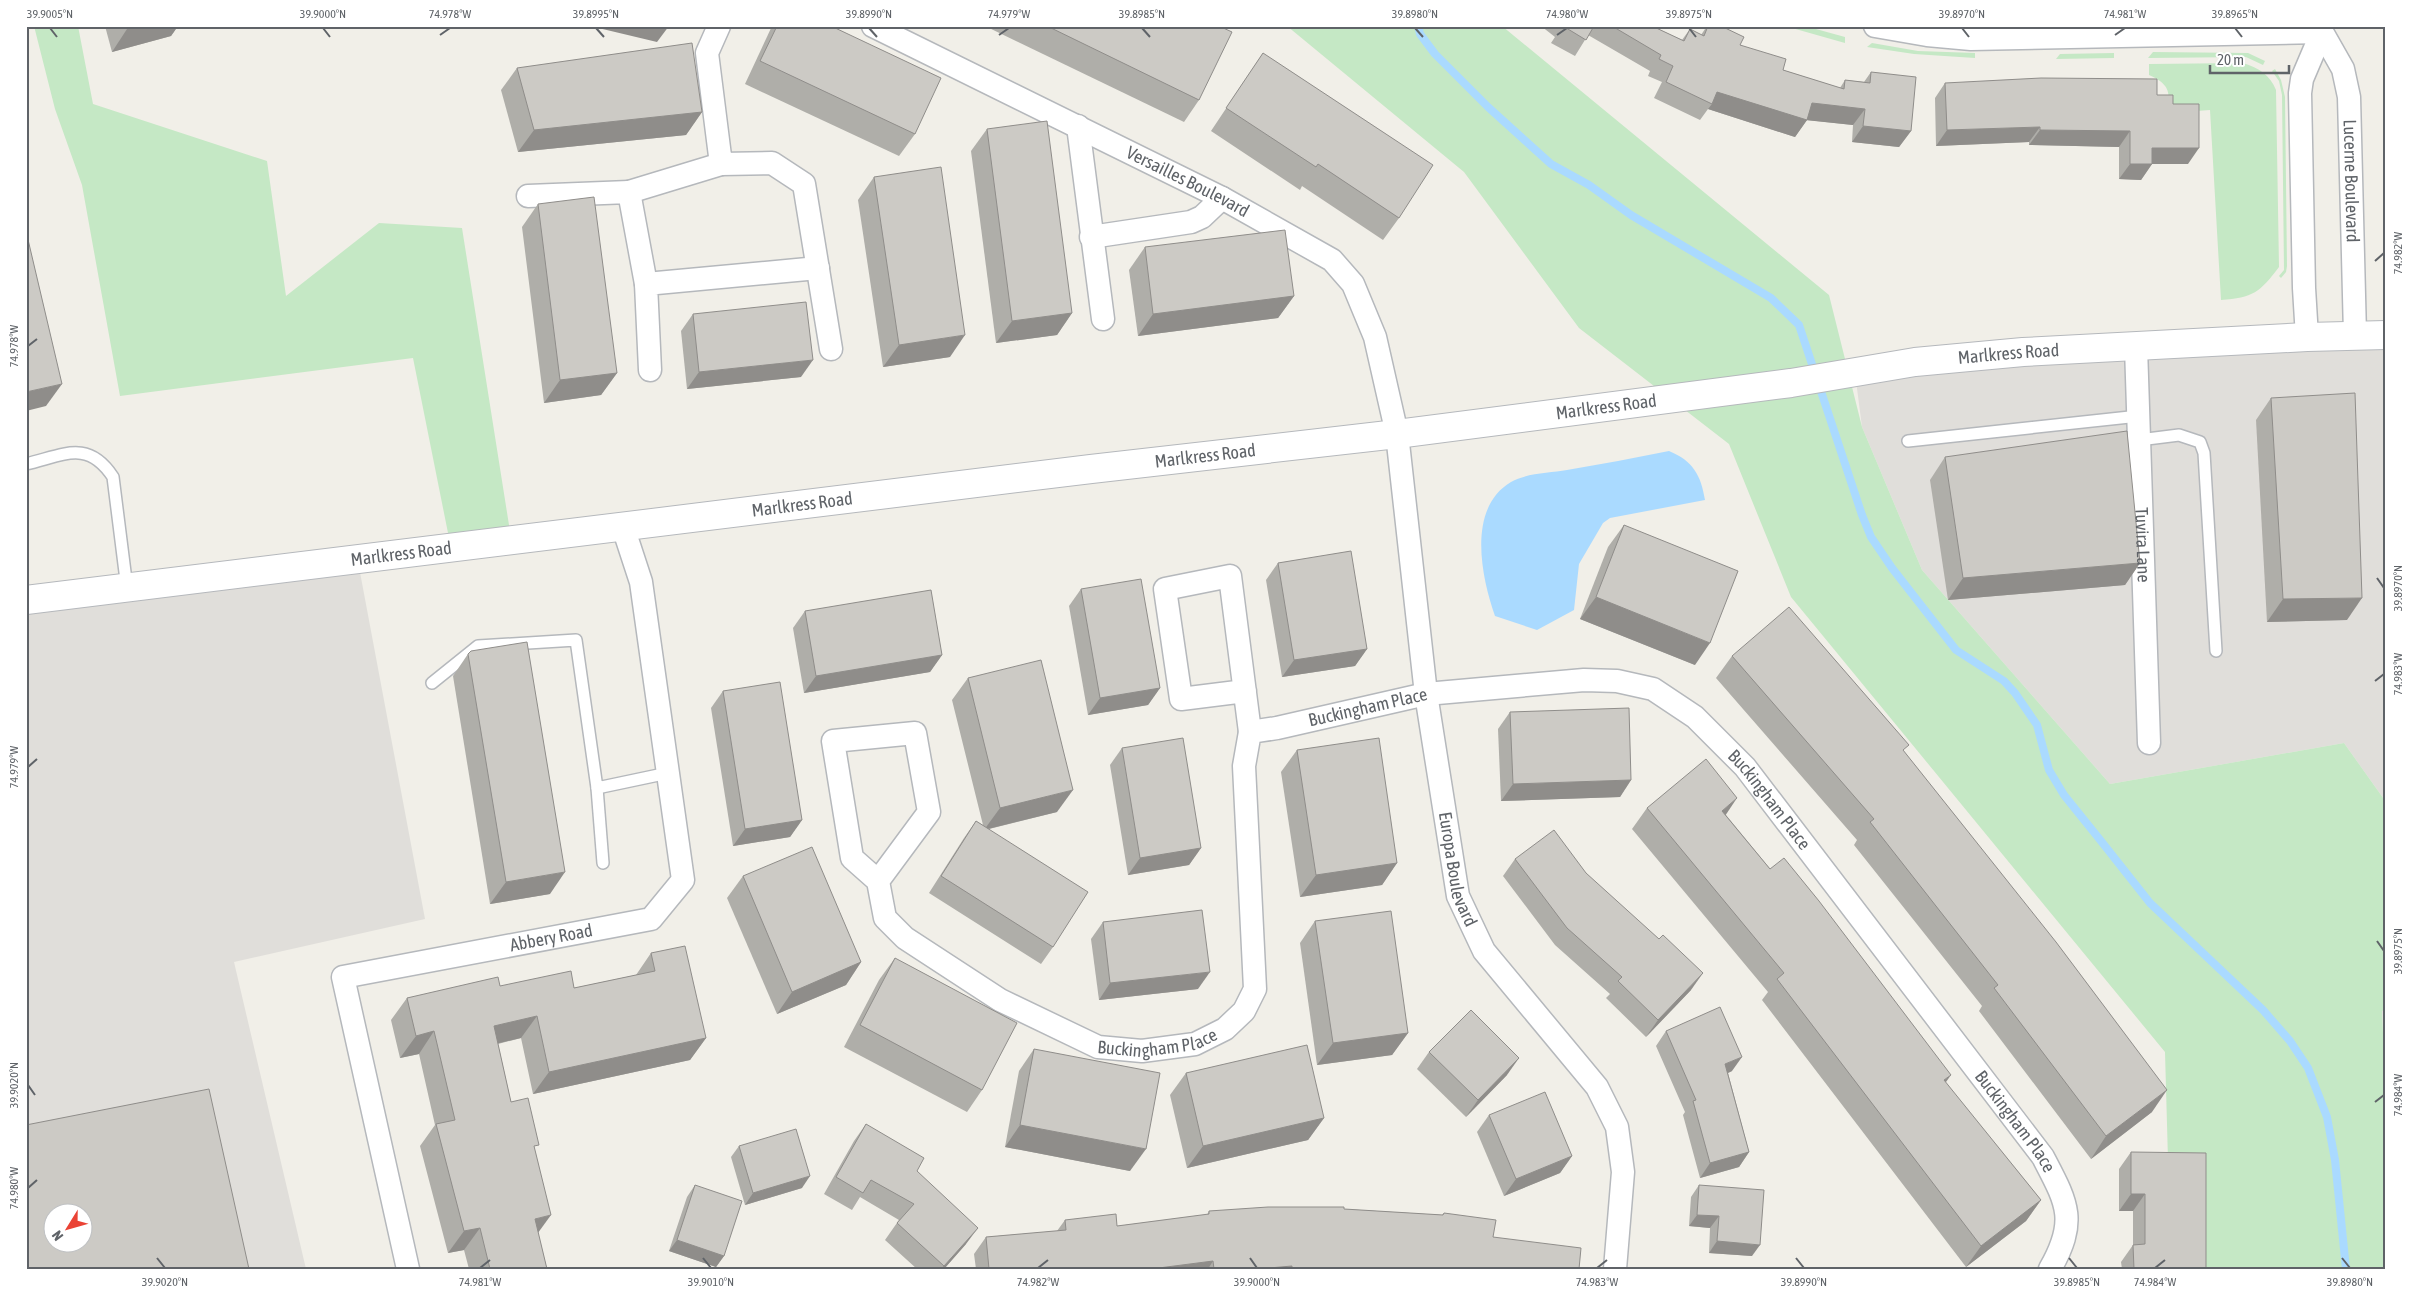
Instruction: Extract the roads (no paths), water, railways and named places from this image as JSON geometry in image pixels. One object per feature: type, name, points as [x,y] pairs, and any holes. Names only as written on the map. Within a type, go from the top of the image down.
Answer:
[{"type":"street","points":[[719,26],[707,53],[721,164]]},
{"type":"street","name":"Versailles Boulevard","points":[[873,26],[1222,198],[1332,260],[1353,284],[1375,337],[1397,434]]},
{"type":"street","points":[[1875,26],[1943,37],[1987,39],[2322,29],[2302,79],[2300,93],[2304,288],[2307,336]]},
{"type":"street","name":"Lucerne Boulevard","points":[[2322,29],[2342,69],[2349,97],[2355,335]]},
{"type":"street","points":[[1078,126],[1103,318]]},
{"type":"street","points":[[528,196],[628,192],[721,164],[772,163],[804,184],[831,349]]},
{"type":"street","points":[[628,192],[646,284],[650,370]]},
{"type":"street","points":[[1091,237],[1192,222],[1202,216],[1222,198]]},
{"type":"street","points":[[646,284],[818,268]]},
{"type":"street","name":"Marlkress Road","points":[[26,600],[1091,468],[1397,434],[1791,383],[1870,368],[2023,352],[2307,336],[2386,335]]},
{"type":"street","name":"Tuvira Lane","points":[[2136,347],[2150,743]]},
{"type":"street","name":"Europa Boulevard","points":[[1397,434],[1426,694],[1458,896],[1484,951],[1597,1087],[1617,1127],[1623,1172],[1616,1263]]},
{"type":"street","name":"Abbery Road","points":[[408,1269],[343,977],[651,919],[683,880],[641,582],[623,527]]},
{"type":"street","name":"Buckingham Place","points":[[878,881],[885,918],[905,938],[1000,1000],[1098,1047],[1142,1051],[1195,1044],[1225,1029],[1244,1011],[1255,989],[1244,766],[1250,732],[1230,576],[1165,589],[1180,699],[1244,691]]},
{"type":"street","name":"Buckingham Place","points":[[1250,732],[1277,728],[1426,694],[1584,680],[1617,681],[1652,689],[1695,717],[1745,767],[2043,1158],[2064,1198],[2067,1232],[2050,1269]]},
{"type":"street","points":[[915,733],[930,812],[878,881],[852,858],[833,741],[915,733]]},
{"type":"lane","points":[[1908,442],[2139,416]]},
{"type":"lane","points":[[2140,440],[2178,435],[2200,442],[2204,453],[2216,651]]},
{"type":"lane","points":[[26,464],[81,452],[94,456],[105,465],[113,477],[127,588]]},
{"type":"lane","points":[[432,683],[478,646],[576,640],[596,788],[603,863]]},
{"type":"lane","points":[[596,788],[668,773]]},
{"type":"water","points":[[1669,451],[1690,464],[1701,483],[1705,500],[1610,518],[1603,523],[1579,564],[1574,610],[1537,630],[1495,616],[1485,582],[1481,544],[1483,525],[1488,508],[1497,494],[1511,482],[1524,477]]},
{"type":"waterway","points":[[1418,26],[1420,34],[1435,54],[1488,107],[1551,164],[1589,185],[1631,215],[1771,298],[1799,325],[1862,515],[1871,537],[1892,568],[1956,650],[2004,681],[2015,693],[2037,725],[2049,770],[2064,795],[2150,903],[2263,1010],[2290,1041],[2308,1068],[2327,1117],[2335,1160],[2346,1269]]}]
